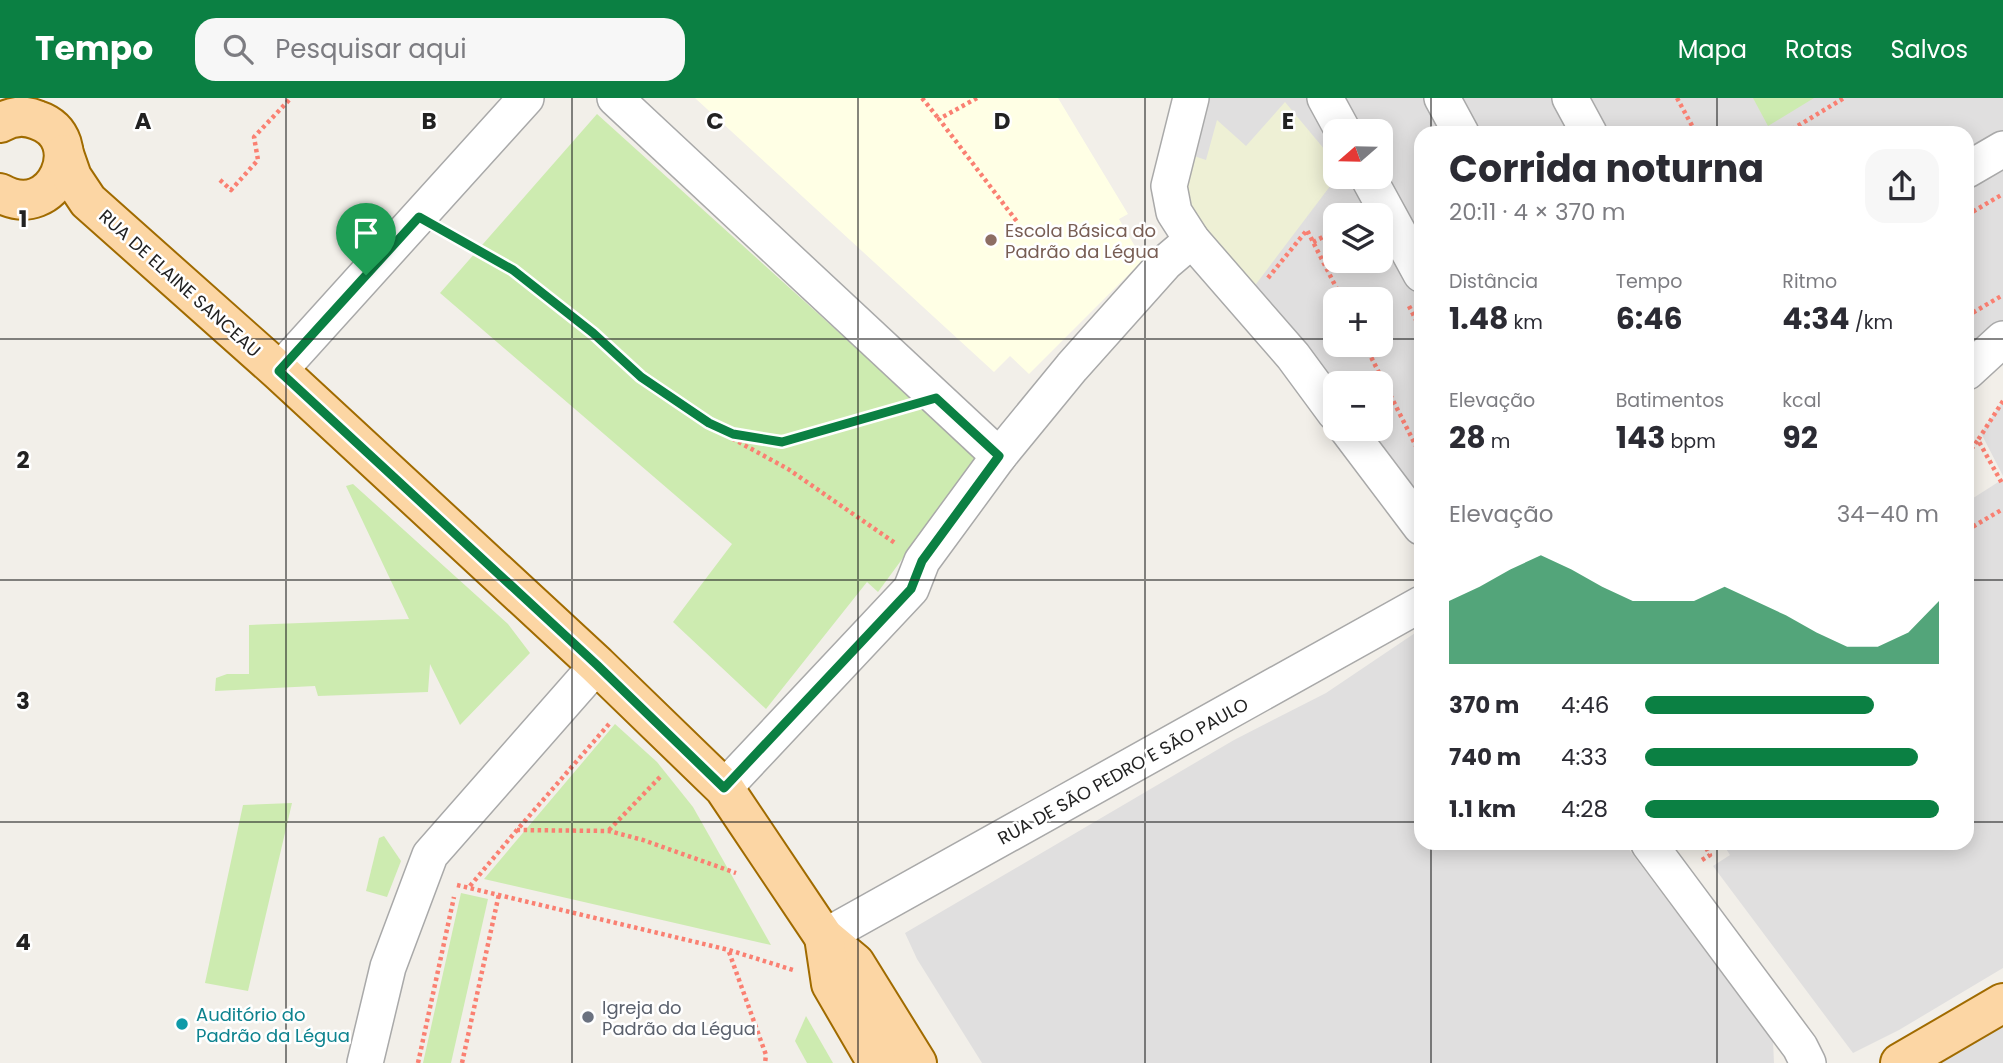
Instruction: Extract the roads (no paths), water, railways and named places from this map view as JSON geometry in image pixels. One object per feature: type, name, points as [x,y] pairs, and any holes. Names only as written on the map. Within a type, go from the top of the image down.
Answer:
[{"type":"main road","name":"RUA DE ELAINE SANCEAU","points":[[7,113],[45,123],[60,141],[72,177],[88,201],[279,371],[597,665],[724,788],[824,937],[855,962],[917,1063]]},
{"type":"main road","points":[[14,201],[49,191],[58,180],[64,154]]},
{"type":"main road","name":"RUA DE ELAINE SANCEAU","points":[[14,201],[61,195],[88,201]]},
{"type":"main road","name":"RUA DE ELAINE SANCEAU","points":[[824,937],[831,984],[877,1063]]},
{"type":"main road","points":[[1900,1063],[2003,1003]]},
{"type":"street","points":[[279,371],[526,98]]},
{"type":"street","points":[[615,98],[999,456]]},
{"type":"street","points":[[1191,98],[1169,194],[1174,212],[1192,240],[1323,398]]},
{"type":"street","points":[[1325,98],[1336,119]]},
{"type":"street","points":[[1442,98],[1457,126]]},
{"type":"street","points":[[1570,98],[1585,126]]},
{"type":"street","points":[[1974,166],[2003,149]]},
{"type":"street","points":[[1375,189],[1414,261]]},
{"type":"street","points":[[724,788],[911,589],[922,561],[999,456],[1081,356],[1165,263],[1192,240]]},
{"type":"street","points":[[1974,366],[2003,339]]},
{"type":"street","points":[[1356,441],[1414,518]]},
{"type":"street","name":"RUA DE SÃO PEDRO E SÃO PAULO","points":[[824,937],[1414,608]]},
{"type":"street","points":[[365,1063],[388,967],[430,855],[597,665]]},
{"type":"street","points":[[1653,850],[1800,1047],[1808,1063]]},
{"type":"place","name":"Escola Básica do Padrão da Légua","points":[[991,240]]},
{"type":"place","name":"Igreja do Padrão da Légua","points":[[588,1017]]},
{"type":"place","name":"Auditório do Padrão da Légua","points":[[182,1024]]}]
